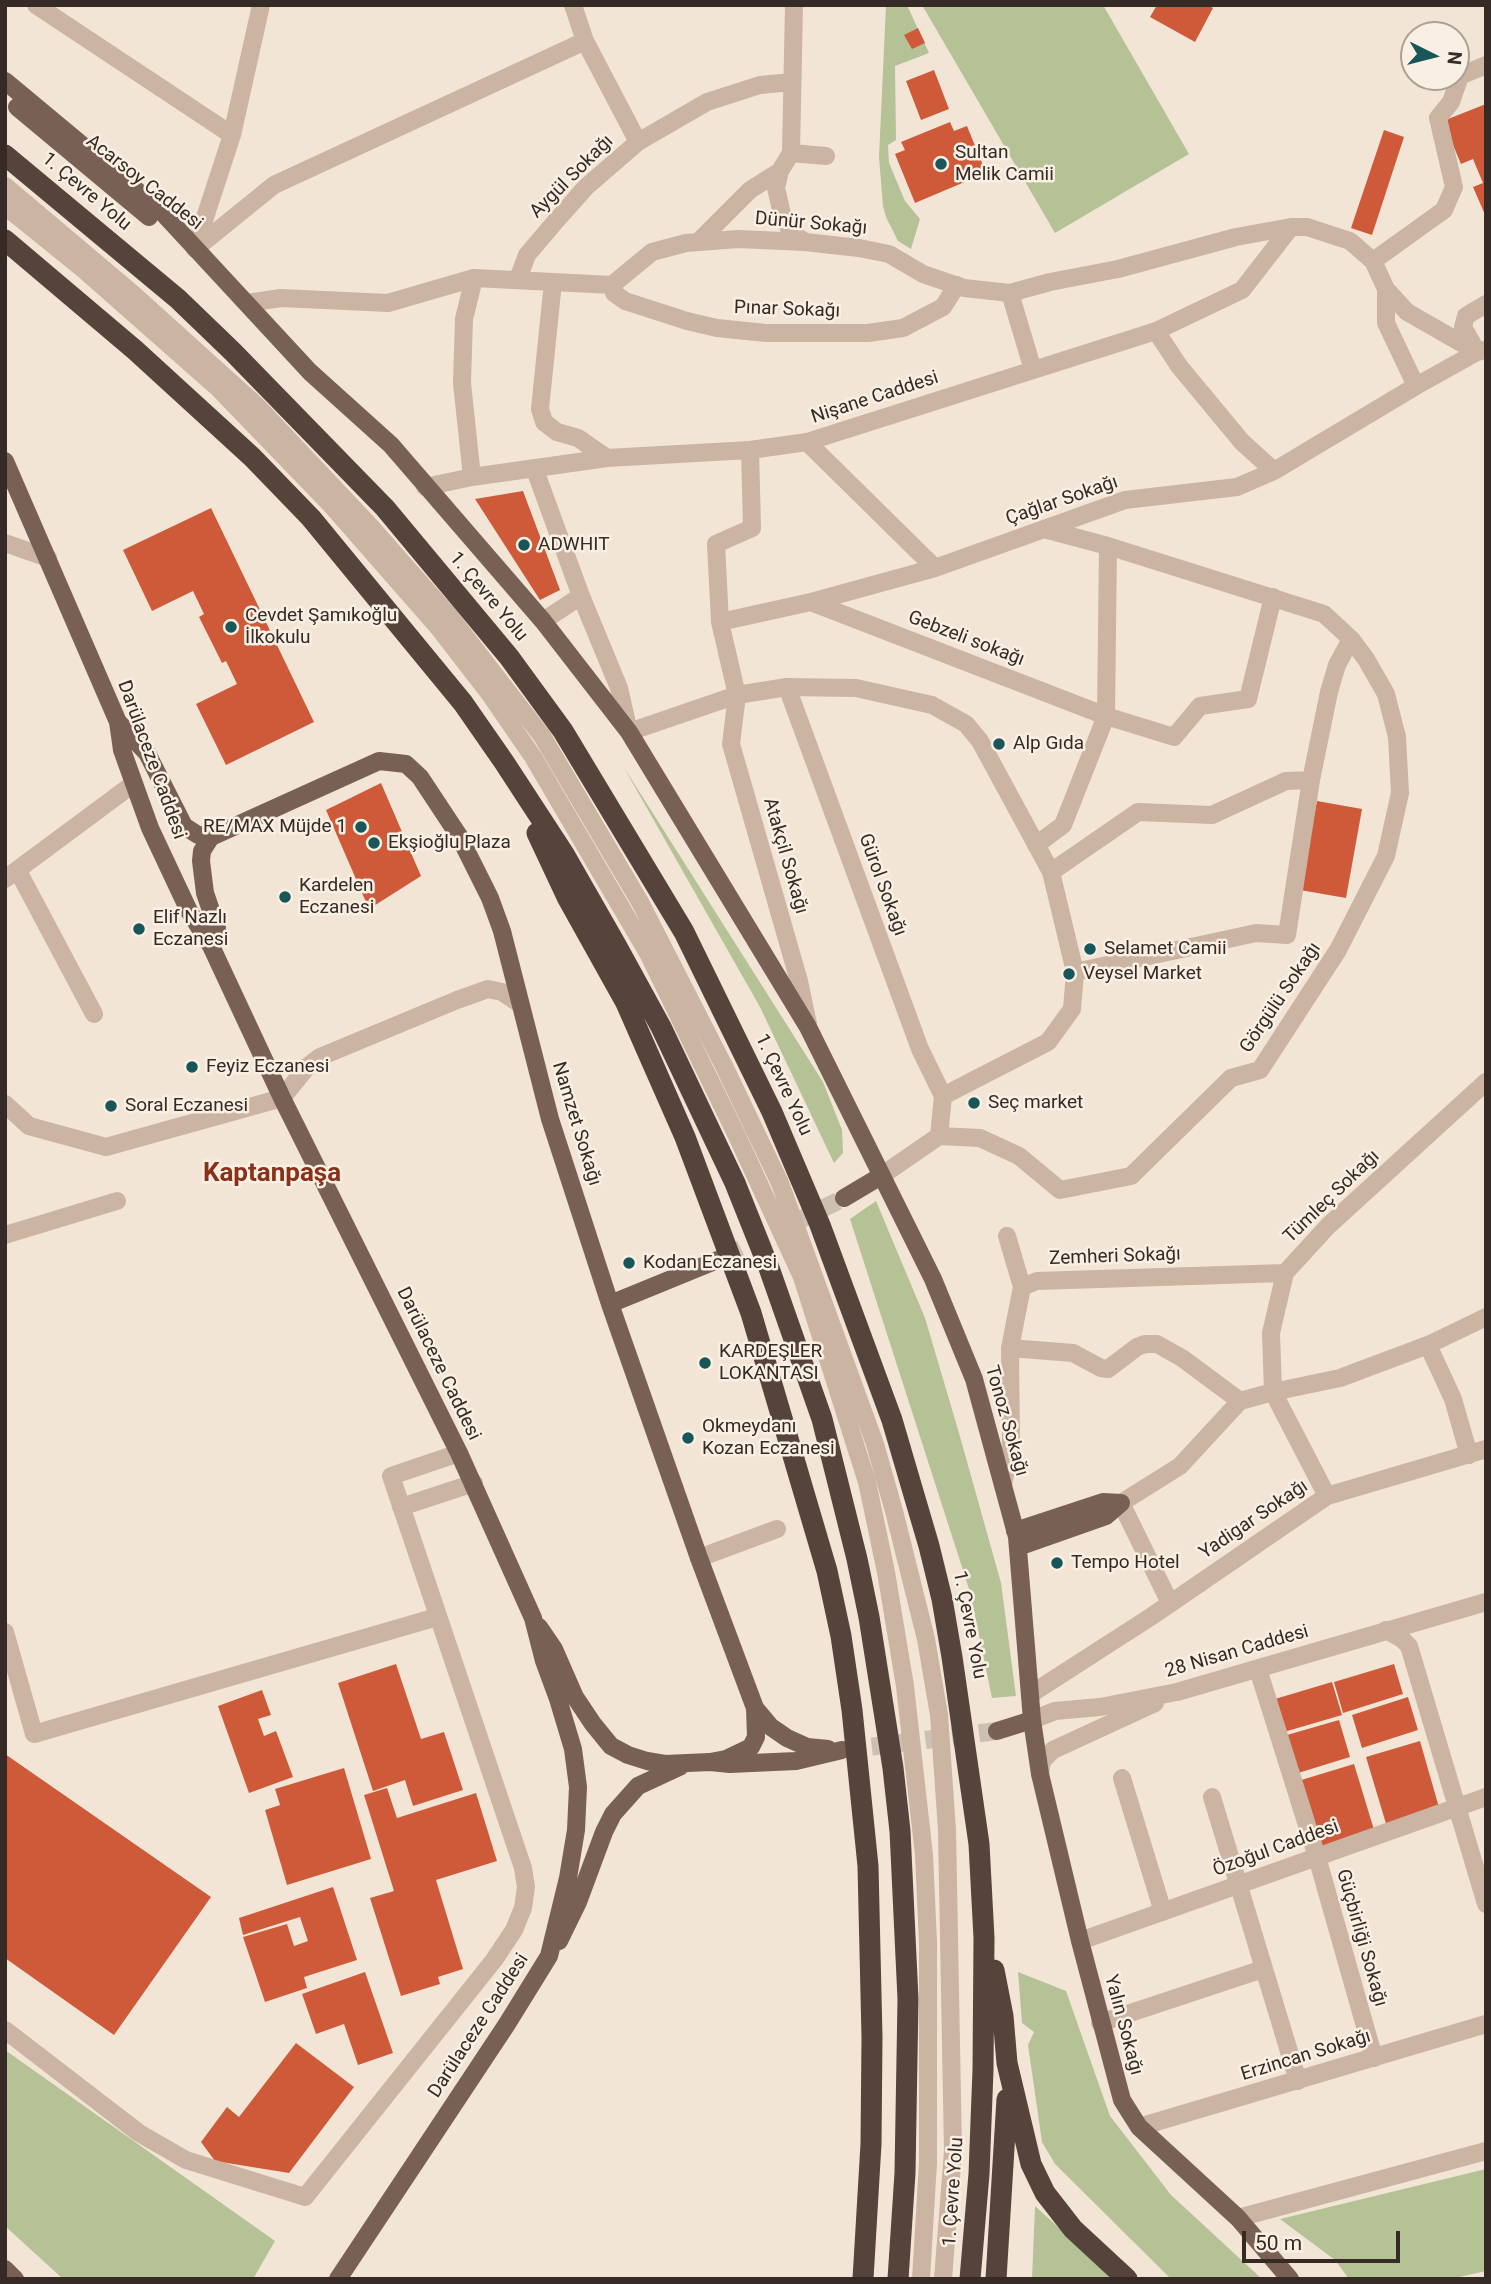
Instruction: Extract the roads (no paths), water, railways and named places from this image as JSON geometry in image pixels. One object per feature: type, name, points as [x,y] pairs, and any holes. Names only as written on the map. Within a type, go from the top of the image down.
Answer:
[{"type":"highway","name":"1. Çevre Yolu","points":[[5,155],[178,299],[288,408],[385,508],[509,657],[563,731],[684,932],[772,1112],[801,1179],[892,1420],[942,1599],[961,1707],[979,1844],[984,1938],[979,2174],[970,2279]]},
{"type":"highway","points":[[5,240],[135,350],[251,457],[311,518],[463,703],[570,865],[661,1027],[735,1183],[764,1255],[822,1419],[869,1618],[893,1769],[900,1831],[908,1998],[905,2173],[898,2279]]},
{"type":"highway","points":[[504,762],[568,898],[626,1003],[685,1137],[751,1313],[827,1571],[841,1636],[852,1710],[868,1867],[872,2037],[871,2144],[863,2279]]},
{"type":"highway","points":[[984,1938],[998,1991],[1007,2063],[1031,2164],[1040,2184],[1073,2229],[1127,2279]]},
{"type":"highway","points":[[996,2279],[1006,2138],[1007,2063]]},
{"type":"main road","name":"Acarsoy Caddesi","points":[[5,81],[160,210],[195,249]]},
{"type":"main road","name":"Acarsoy Caddesi","points":[[5,96],[169,233],[195,249]]},
{"type":"main road","name":"Tonoz Sokağı","points":[[195,249],[310,372],[391,445],[543,621],[629,732],[808,1027],[933,1279],[974,1379],[1016,1539],[1032,1720]]},
{"type":"main road","name":"Darülaceze Caddesi","points":[[5,461],[118,722],[122,750],[150,828],[189,911],[211,946],[282,1098],[474,1483],[533,1618],[573,1749],[578,1787],[576,1830],[549,1956],[338,2279]]},
{"type":"main road","points":[[118,722],[146,753],[184,825],[192,833],[211,837],[202,851],[201,861],[205,892],[216,928],[211,946]]},
{"type":"main road","name":"Namzet Sokağı","points":[[211,837],[379,761],[406,764],[420,777],[459,836],[490,898],[502,931],[550,1119],[610,1304],[755,1708],[756,1737],[751,1747],[726,1759],[710,1762]]},
{"type":"main road","points":[[844,1198],[881,1176]]},
{"type":"main road","points":[[610,1304],[725,1257]]},
{"type":"main road","points":[[1016,1539],[1105,1516],[1121,1503]]},
{"type":"main road","points":[[533,1618],[554,1649],[575,1697],[611,1746],[647,1761],[687,1764],[710,1762]]},
{"type":"main road","name":"Namzet Sokağı","points":[[710,1762],[730,1764],[796,1761],[842,1750],[807,1747],[787,1738],[771,1727],[755,1708]]},
{"type":"main road","name":"28 Nisan Caddesi","points":[[997,1731],[1032,1720]]},
{"type":"main road","name":"Yalın Sokağı","points":[[1032,1720],[1040,1773],[1100,2023],[1122,2100],[1139,2127],[1238,2218],[1290,2279]]},
{"type":"main road","points":[[549,1956],[567,1928],[613,1814],[638,1786],[687,1764]]},
{"type":"main road","points":[[5,2269],[15,2279]]},
{"type":"street","points":[[36,5],[232,135]]},
{"type":"street","points":[[195,249],[232,135],[261,5]]},
{"type":"street","points":[[573,5],[585,41],[638,142]]},
{"type":"street","points":[[794,5],[791,153],[780,171],[776,188],[782,214],[791,232],[804,242]]},
{"type":"street","points":[[195,249],[274,185],[585,41]]},
{"type":"street","points":[[1373,261],[1444,210],[1454,187],[1438,118],[1451,102],[1460,76],[1486,65]]},
{"type":"street","name":"Aygül Sokağı","points":[[518,279],[527,255],[555,222],[586,187],[638,142],[707,102],[760,85],[792,82]]},
{"type":"street","points":[[791,153],[826,156]]},
{"type":"street","points":[[698,242],[750,190],[780,171]]},
{"type":"street","points":[[5,186],[133,293],[256,405],[371,527],[451,618],[542,736],[640,902],[724,1066],[779,1183],[875,1444],[926,1639],[939,1715],[947,1830],[953,2151],[943,2279]]},
{"type":"street","points":[[5,206],[83,269],[218,388],[332,506],[438,627],[489,693],[533,757],[649,955],[802,1277],[867,1482],[886,1572],[905,1686],[923,1855],[928,1941],[928,2163],[921,2279]]},
{"type":"street","name":"Dünür Sokağı","points":[[612,285],[652,252],[686,243],[738,239],[859,248],[889,254],[923,274],[957,285],[1010,293],[1118,269],[1236,237],[1291,227],[1307,227],[1350,241],[1373,261],[1387,289],[1408,312],[1481,351]]},
{"type":"street","name":"Nişane Caddesi","points":[[425,487],[472,477],[607,458],[750,450],[807,442],[1156,331],[1242,290],[1291,227]]},
{"type":"street","points":[[472,477],[461,383],[464,319],[474,278]]},
{"type":"street","points":[[247,303],[281,298],[388,303],[474,278],[612,285]]},
{"type":"street","points":[[554,282],[540,409],[544,422],[557,432],[578,438],[607,458]]},
{"type":"street","name":"Pınar Sokağı","points":[[612,285],[614,293],[625,301],[717,328],[766,333],[843,333],[903,328],[943,307],[957,285]]},
{"type":"street","name":"Dünür Sokağı","points":[[1387,289],[1386,323],[1416,386]]},
{"type":"street","points":[[1010,293],[1033,370]]},
{"type":"street","points":[[1481,351],[1462,327],[1466,316],[1486,304]]},
{"type":"street","points":[[1156,331],[1179,366],[1234,433],[1274,471]]},
{"type":"street","name":"Çağlar Sokağı","points":[[720,622],[811,602],[935,568],[1125,500],[1237,487],[1274,471],[1416,386],[1481,351]]},
{"type":"street","points":[[807,442],[935,568]]},
{"type":"street","points":[[737,695],[720,622],[716,544],[752,528],[750,450]]},
{"type":"street","points":[[535,470],[581,596],[619,688],[629,732],[737,695],[787,687],[856,688],[932,705],[966,724],[980,741],[1051,872],[1075,972],[1072,1009],[1048,1042],[943,1096],[939,1136],[881,1176]]},
{"type":"street","points":[[1044,529],[1108,546],[1324,614],[1352,639],[1338,665],[1329,692],[1311,780],[1287,935],[1255,933],[1075,972]]},
{"type":"street","points":[[5,543],[48,558]]},
{"type":"street","points":[[1036,845],[1063,824],[1106,716],[1108,546]]},
{"type":"street","points":[[543,621],[581,596]]},
{"type":"street","name":"Gebzeli sokağı","points":[[811,602],[1106,716],[1174,737],[1200,706],[1248,699],[1273,597]]},
{"type":"street","name":"Görgülü Sokağı","points":[[939,1136],[981,1138],[1019,1156],[1060,1190],[1131,1176],[1231,1078],[1259,1070],[1338,950],[1386,856],[1400,793],[1398,737],[1386,694],[1352,639]]},
{"type":"street","name":"Gürol Sokağı","points":[[787,687],[920,1049],[943,1096]]},
{"type":"street","name":"Atakçil Sokağı","points":[[737,695],[731,744],[799,981],[808,1027]]},
{"type":"street","points":[[1051,872],[1138,812],[1212,815],[1286,781],[1311,780]]},
{"type":"street","points":[[94,1014],[12,875],[133,784]]},
{"type":"street","points":[[5,1104],[30,1126],[106,1147],[282,1098],[307,1067],[320,1057],[488,989],[502,992],[520,1004]]},
{"type":"street","name":"Tümleç Sokağı","points":[[1273,1392],[1271,1333],[1284,1273],[1328,1226],[1486,1082]]},
{"type":"street","points":[[5,1235],[117,1201]]},
{"type":"street","points":[[1003,1485],[1011,1443],[1010,1348],[1023,1287],[1007,1236]]},
{"type":"street","name":"Zemheri Sokağı","points":[[1023,1287],[1037,1281],[1284,1273]]},
{"type":"street","points":[[1170,1602],[1121,1503],[1181,1465],[1240,1401],[1340,1378],[1428,1345],[1486,1317]]},
{"type":"street","points":[[1010,1348],[1073,1353],[1101,1368],[1108,1368],[1138,1347],[1157,1344],[1182,1358],[1240,1401]]},
{"type":"street","points":[[1428,1345],[1477,1452]]},
{"type":"street","points":[[1273,1392],[1326,1496]]},
{"type":"street","name":"Yadigar Sokağı","points":[[1031,1694],[1326,1496],[1477,1452]]},
{"type":"street","points":[[5,2029],[139,2133],[186,2160],[305,2197],[494,1960],[514,1930],[523,1908],[526,1887],[523,1868],[391,1476],[459,1453]]},
{"type":"street","points":[[401,1507],[474,1483]]},
{"type":"street","points":[[699,1558],[778,1529]]},
{"type":"street","name":"28 Nisan Caddesi","points":[[1032,1720],[1055,1711],[1100,1707],[1177,1692],[1486,1602]]},
{"type":"street","points":[[5,1632],[34,1734],[437,1617]]},
{"type":"street","points":[[1386,1630],[1409,1646],[1486,1904]]},
{"type":"street","name":"Güçbirliği Sokağı","points":[[1258,1668],[1317,1857],[1374,2058]]},
{"type":"street","points":[[1040,1773],[1042,1761],[1053,1750],[1177,1692]]},
{"type":"street","points":[[1122,1778],[1163,1912]]},
{"type":"street","points":[[1212,1797],[1297,2081]]},
{"type":"street","name":"Özoğul Caddesi","points":[[1080,1941],[1486,1797]]},
{"type":"street","points":[[1100,2023],[1263,1969]]},
{"type":"street","name":"Erzincan Sokağı","points":[[1139,2127],[1486,2024]]},
{"type":"street","points":[[1238,2218],[1486,2151]]},
{"type":"tunnel","points":[[725,1257],[844,1198]]},
{"type":"tunnel","points":[[845,1750],[997,1731]]},
{"type":"place","name":"Sultan Melik Camii","points":[[941,164]]},
{"type":"place","name":"ADWHIT","points":[[524,545]]},
{"type":"place","name":"Cevdet Şamıkoğlu İlkokulu","points":[[231,627]]},
{"type":"place","name":"Alp Gıda","points":[[999,744]]},
{"type":"place","name":"RE/MAX Müjde 1","points":[[361,827]]},
{"type":"place","name":"Ekşioğlu Plaza","points":[[374,843]]},
{"type":"place","name":"Kardelen Eczanesi","points":[[285,897]]},
{"type":"place","name":"Elif Nazlı Eczanesi","points":[[139,929]]},
{"type":"place","name":"Selamet Camii","points":[[1090,949]]},
{"type":"place","name":"Veysel Market","points":[[1069,974]]},
{"type":"place","name":"Feyiz Eczanesi","points":[[192,1067]]},
{"type":"place","name":"Seç market","points":[[974,1103]]},
{"type":"place","name":"Soral Eczanesi","points":[[111,1106]]},
{"type":"place","name":"Kodan Eczanesi","points":[[629,1263]]},
{"type":"place","name":"KARDEŞLER LOKANTASI","points":[[705,1363]]},
{"type":"place","name":"Okmeydanı Kozan Eczanesi","points":[[688,1438]]},
{"type":"place","name":"Tempo Hotel","points":[[1057,1563]]},
{"type":"district","name":"Kaptanpaşa","points":[[272,1174]]}]
